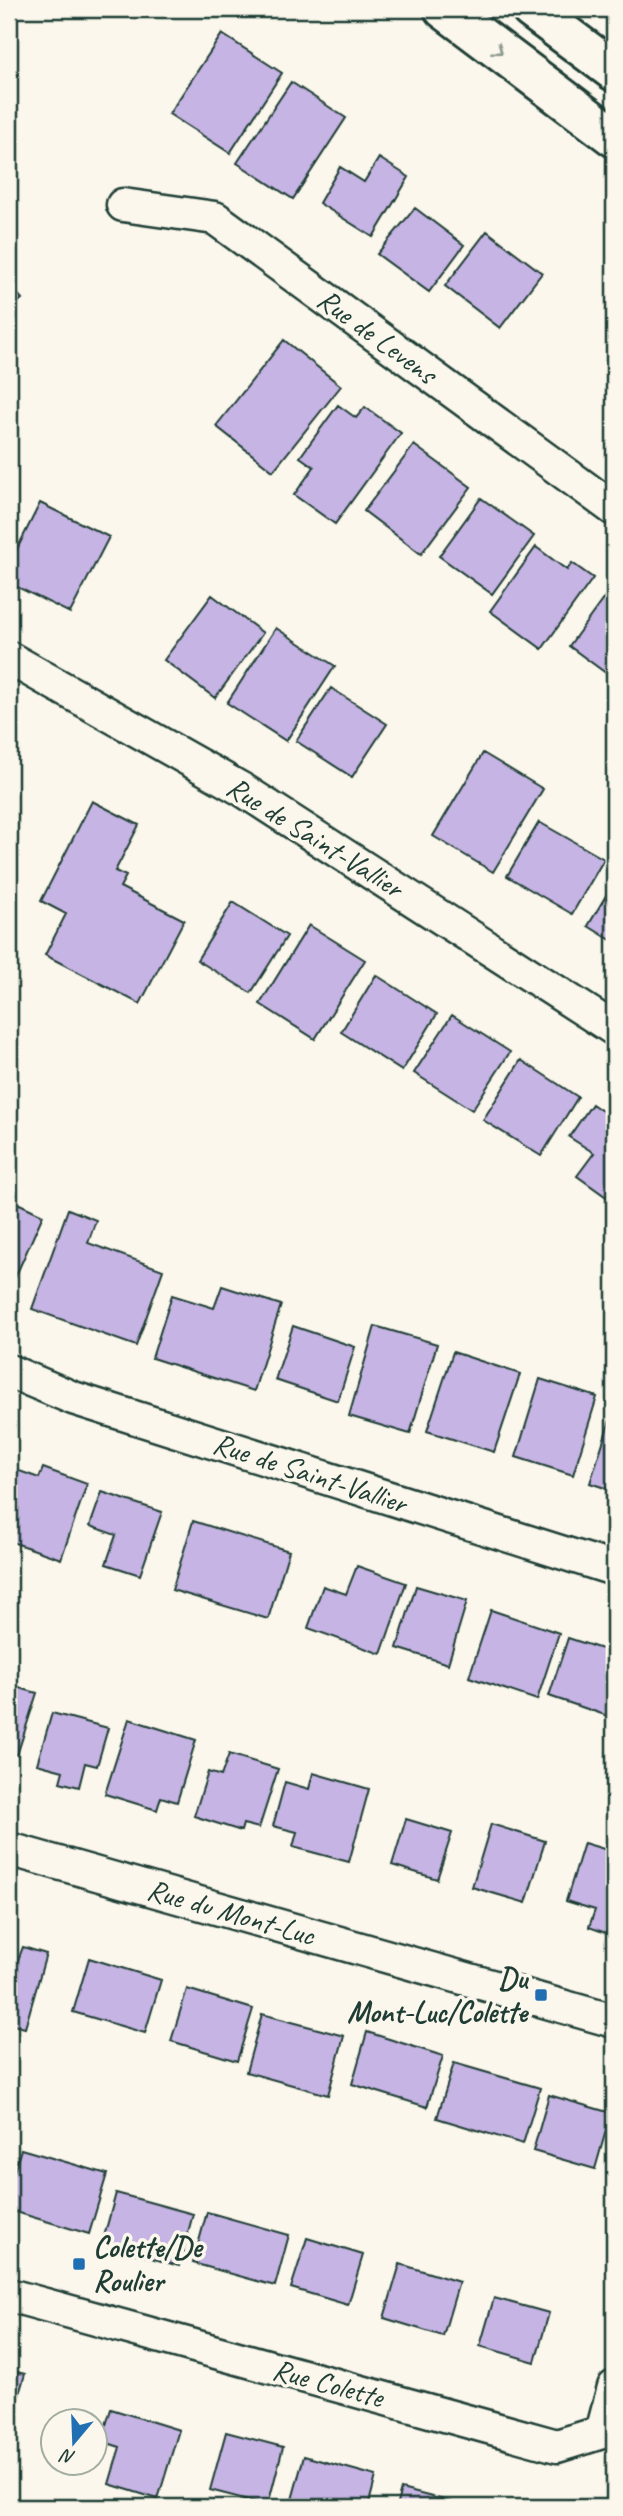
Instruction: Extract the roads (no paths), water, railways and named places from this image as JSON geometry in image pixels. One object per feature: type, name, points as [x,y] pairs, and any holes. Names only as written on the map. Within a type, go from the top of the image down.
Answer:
[{"type":"main road","points":[[444,9],[614,136]]},
{"type":"main road","points":[[531,9],[614,71]]},
{"type":"street","name":"Rue de Levens","points":[[123,205],[215,218],[614,509]]},
{"type":"street","name":"Rue de Saint-Vallier","points":[[9,658],[243,790],[614,1029]]},
{"type":"street","name":"Rue de Saint-Vallier","points":[[9,1371],[73,1398],[614,1569]]},
{"type":"street","name":"Rue du Mont-Luc","points":[[9,1849],[614,2021]]},
{"type":"street","name":"Rue Colette","points":[[9,2295],[557,2446],[602,2432],[614,2387]]},
{"type":"place","name":"Du Mont-Luc/Colette","points":[[541,1995]]},
{"type":"place","name":"Colette/De Roulier","points":[[79,2264]]}]
